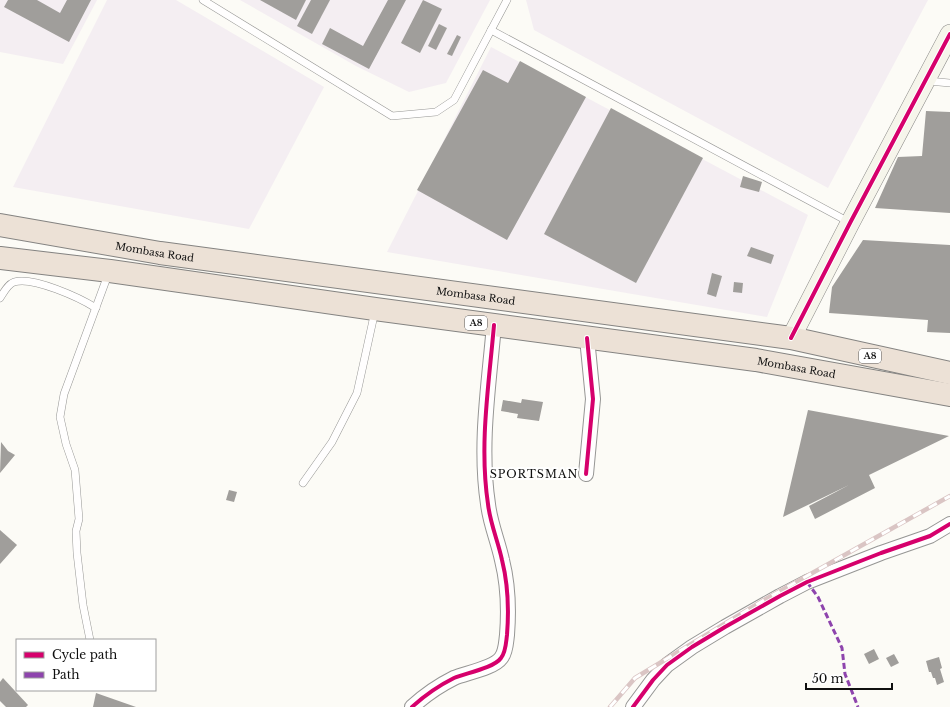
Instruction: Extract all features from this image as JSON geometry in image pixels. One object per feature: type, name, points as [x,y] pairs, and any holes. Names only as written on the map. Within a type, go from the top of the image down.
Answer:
[{"type":"highway","name":"Mombasa Road","points":[[0,225],[160,253],[791,338],[950,373]]},
{"type":"highway","name":"Mombasa Road","points":[[0,258],[110,271],[375,309],[756,360],[950,394]]},
{"type":"street","points":[[791,338],[950,34]]},
{"type":"street","points":[[412,707],[423,697],[447,682],[466,673],[490,666],[498,661],[502,658],[506,644],[508,622],[507,588],[502,559],[492,529],[488,504],[485,457],[485,424],[494,325]]},
{"type":"street","points":[[586,474],[592,399],[587,338]]},
{"type":"street","points":[[633,707],[653,680],[667,665],[692,647],[725,627],[807,582],[881,553],[930,536],[950,524]]},
{"type":"lane","points":[[204,0],[392,116],[436,112],[454,100],[507,0]]},
{"type":"lane","points":[[491,30],[850,223]]},
{"type":"lane","points":[[925,81],[950,83]]},
{"type":"lane","points":[[90,639],[83,605],[77,553],[76,530],[79,518],[75,470],[66,444],[60,417],[64,394],[110,271]]},
{"type":"lane","points":[[0,298],[8,286],[14,282],[24,281],[40,283],[88,302],[96,308]]},
{"type":"lane","points":[[303,483],[332,442],[346,418],[357,393],[375,309]]},
{"type":"shaded area","points":[[0,0],[97,0],[63,64],[0,52]]},
{"type":"shaded area","points":[[107,0],[176,0],[324,87],[249,229],[13,187]]},
{"type":"shaded area","points":[[240,0],[490,0],[446,83],[409,92],[356,66]]},
{"type":"shaded area","points":[[526,0],[928,0],[828,188],[534,30]]},
{"type":"shaded area","points":[[491,47],[808,215],[767,317],[387,252]]},
{"type":"building","points":[[8,0],[37,0],[60,13],[67,0],[91,0],[69,42],[4,7]]},
{"type":"building","points":[[260,0],[306,0],[296,20]]},
{"type":"building","points":[[311,0],[330,0],[312,34],[297,26]]},
{"type":"building","points":[[388,0],[406,0],[369,69],[322,44],[330,28],[363,46]]},
{"type":"building","points":[[423,0],[442,9],[420,53],[401,43]]},
{"type":"building","points":[[439,24],[447,28],[436,50],[428,46]]},
{"type":"building","points":[[457,35],[461,37],[452,56],[447,54]]},
{"type":"building","points":[[520,61],[586,97],[507,240],[417,190],[483,70],[508,83]]},
{"type":"building","points":[[611,108],[703,158],[636,283],[544,234]]},
{"type":"building","points":[[926,111],[950,112],[950,213],[875,208],[898,157],[922,156]]},
{"type":"building","points":[[743,176],[762,182],[759,192],[740,187]]},
{"type":"building","points":[[863,240],[950,245],[950,333],[927,332],[928,320],[829,313],[832,287]]},
{"type":"building","points":[[751,247],[774,255],[771,264],[747,256]]},
{"type":"building","points":[[712,273],[722,276],[716,297],[707,294]]},
{"type":"building","points":[[734,282],[743,283],[742,293],[733,292]]},
{"type":"building","points":[[522,399],[543,402],[539,421],[517,418],[518,414],[501,411],[503,400],[521,403]]},
{"type":"building","points":[[808,410],[949,436],[869,475],[875,488],[815,519],[809,506],[849,485],[783,517]]},
{"type":"building","points":[[1,442],[8,451],[15,455],[0,473]]},
{"type":"building","points":[[229,490],[237,492],[234,502],[226,500]]},
{"type":"building","points":[[0,530],[17,545],[0,564]]},
{"type":"building","points":[[874,649],[879,659],[869,664],[864,654]]},
{"type":"building","points":[[894,654],[899,663],[891,667],[886,658]]},
{"type":"building","points":[[939,657],[942,668],[940,669],[944,682],[937,685],[935,678],[933,678],[931,672],[929,672],[926,661]]},
{"type":"building","points":[[3,678],[28,705],[26,707],[6,707],[0,701],[0,682]]},
{"type":"building","points":[[96,693],[136,707],[93,707]]},
{"type":"railway","points":[[610,707],[635,678],[764,600],[950,496]]},
{"type":"marked path","points":[[807,582],[818,597],[842,648],[845,674],[858,707]]},
{"type":"cycle path","points":[[791,338],[950,34]]},
{"type":"cycle path","points":[[412,707],[432,691],[448,681],[497,662],[503,656],[506,647],[508,616],[507,588],[502,560],[489,511],[485,482],[484,459],[486,414],[494,325]]},
{"type":"cycle path","points":[[586,474],[593,399],[587,338]]},
{"type":"cycle path","points":[[633,707],[653,680],[667,665],[692,647],[725,627],[807,582],[881,553],[930,536],[950,524]]},
{"type":"district","name":"SPORTSMAN","points":[[534,474]]}]
